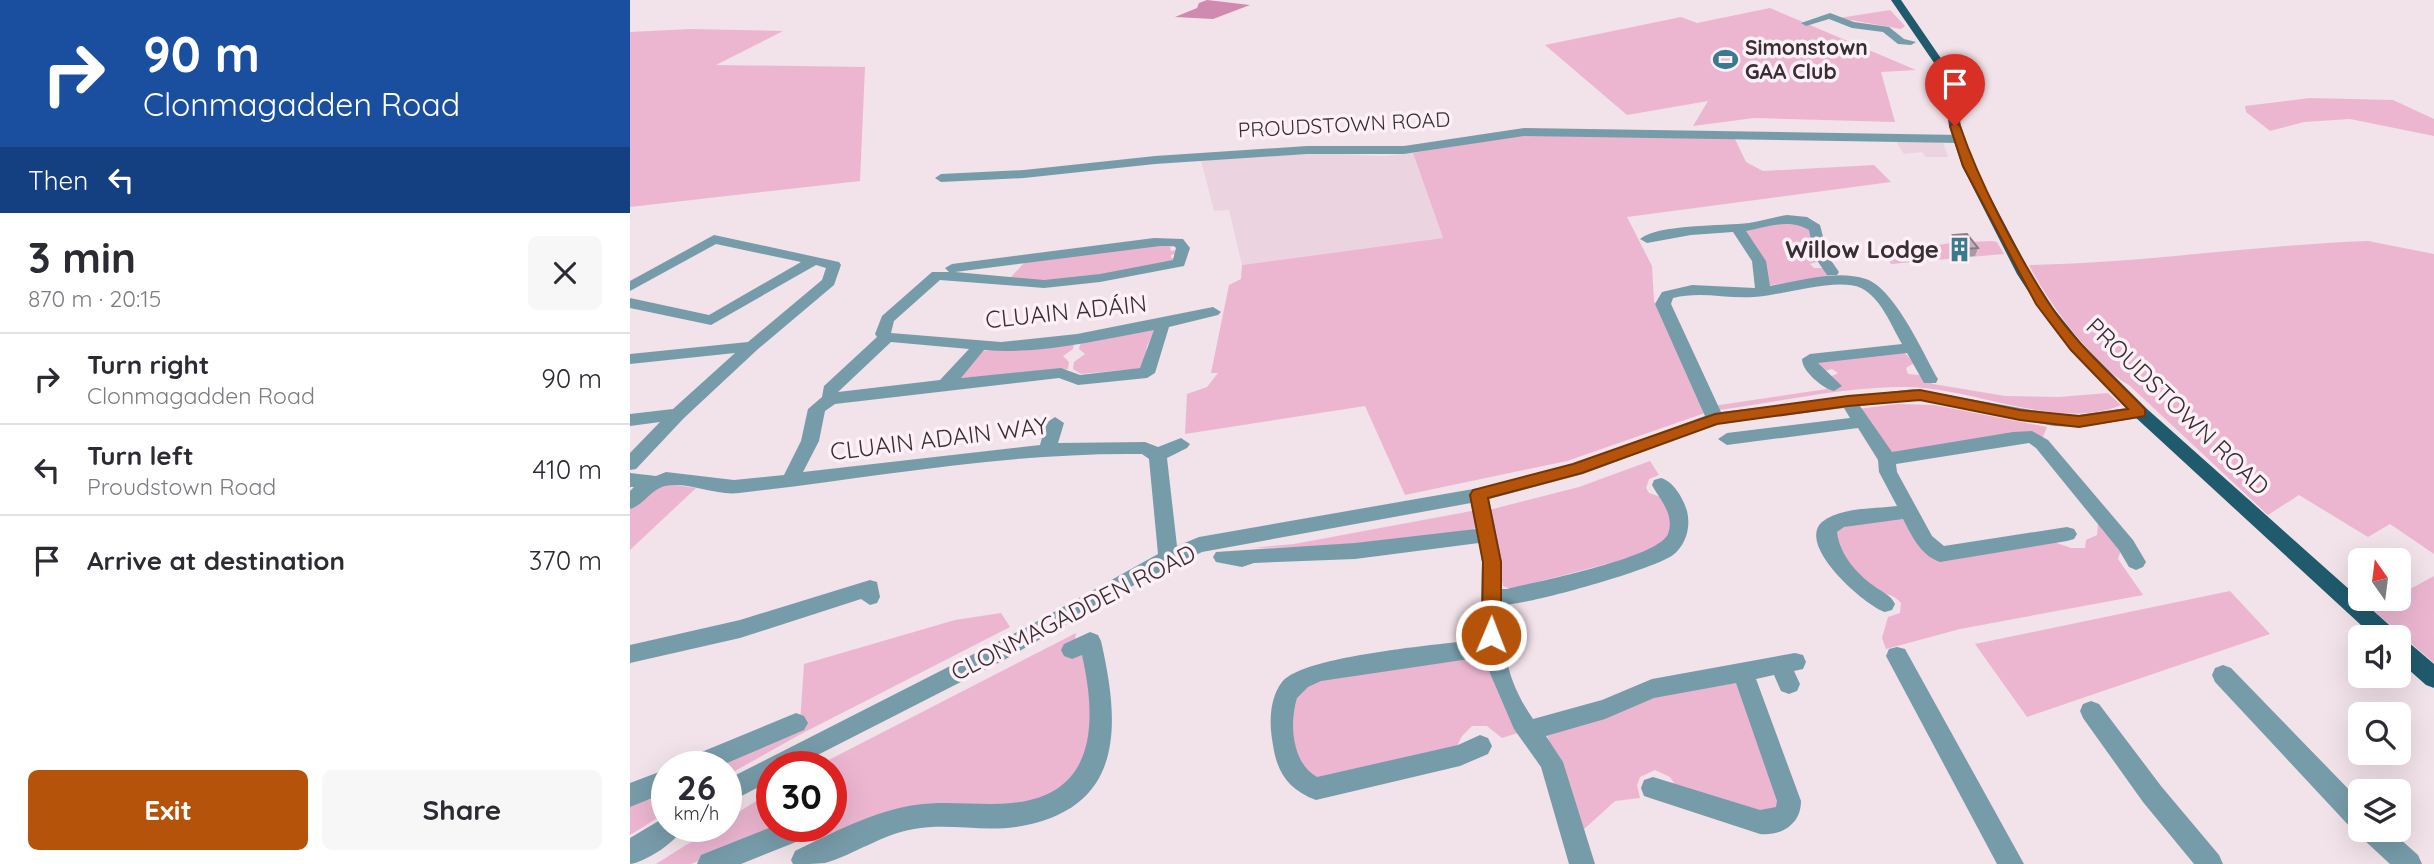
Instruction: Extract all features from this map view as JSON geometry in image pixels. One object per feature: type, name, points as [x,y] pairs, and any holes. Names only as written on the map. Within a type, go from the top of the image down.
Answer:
[{"type":"main road","name":"PROUDSTOWN ROAD","points":[[1896,0],[1915,36],[1946,73],[1960,139],[1986,202],[2043,304],[2076,346],[2140,412],[2375,625]]},
{"type":"main road","points":[[2411,658],[2434,678]]},
{"type":"street","points":[[1806,23],[1830,16],[1857,26],[1915,36]]},
{"type":"street","name":"PROUDSTOWN ROAD","points":[[941,178],[1024,174],[1155,160],[1307,150],[1404,149],[1531,132],[1960,139]]},
{"type":"street","points":[[1655,235],[1737,228],[1787,219],[1808,222],[1815,228],[1824,267]]},
{"type":"street","points":[[1737,228],[1759,261],[1763,292]]},
{"type":"street","points":[[630,287],[714,239],[834,265],[830,282],[752,346],[678,414],[630,464]]},
{"type":"street","points":[[830,399],[830,390],[839,379],[887,337],[883,334],[887,320],[945,272],[1078,251],[1168,242],[1178,242],[1183,248],[1179,263],[1110,277],[1044,284],[945,272]]},
{"type":"street","points":[[630,303],[711,320],[815,260]]},
{"type":"street","points":[[1003,281],[1015,270],[1017,262]]},
{"type":"street","points":[[1715,419],[1663,299],[1674,292],[1692,289],[1763,292],[1828,281],[1863,283],[1882,297],[1927,374],[1906,371]]},
{"type":"street","points":[[1160,324],[1213,312]]},
{"type":"street","name":"CLUAIN ADÁIN","points":[[887,337],[1001,347],[1077,339],[1160,324],[1162,328],[1147,373],[1078,380],[1061,373],[945,385]]},
{"type":"street","points":[[630,359],[752,346]]},
{"type":"street","points":[[1831,378],[1810,365],[1810,359],[1912,348]]},
{"type":"street","name":"CLUAIN ADÁIN","points":[[945,385],[976,351]]},
{"type":"street","points":[[790,480],[810,440],[817,409],[830,399],[945,385]]},
{"type":"street","name":"CLONMAGADDEN ROAD","points":[[808,751],[1034,633],[1168,557],[1224,539],[1479,495],[1577,469],[1715,419],[1848,401],[1920,395],[2020,415],[2079,421],[2140,412]]},
{"type":"street","points":[[1848,401],[1887,459],[1888,472],[1925,541],[1940,554],[2067,534]]},
{"type":"street","points":[[630,420],[678,414]]},
{"type":"street","points":[[1736,442],[1862,422]]},
{"type":"street","points":[[1047,450],[1055,423]]},
{"type":"street","points":[[1887,459],[2032,437],[2042,444],[2126,545],[2136,562]]},
{"type":"street","points":[[1168,557],[1157,454],[1181,444]]},
{"type":"street","name":"CLUAIN ADAIN WAY","points":[[630,480],[655,482],[674,479],[734,487],[926,470],[1047,450],[1115,446],[1145,448],[1157,454]]},
{"type":"street","points":[[630,502],[655,482]]},
{"type":"street","points":[[1492,597],[1507,597],[1640,560],[1668,548],[1676,537],[1680,524],[1672,497],[1661,485]]},
{"type":"street","points":[[1479,495],[1492,562],[1492,647],[1508,697],[1551,762],[1582,864]]},
{"type":"street","points":[[1885,604],[1866,593],[1852,578],[1828,540],[1827,529],[1839,522],[1908,511]]},
{"type":"street","points":[[1223,557],[1242,559],[1254,555],[1355,551],[1487,535]]},
{"type":"street","points":[[630,654],[740,629],[870,588],[870,597]]},
{"type":"street","points":[[799,842],[804,862],[893,821],[939,816],[1016,815],[1061,802],[1079,788],[1097,754],[1103,716],[1102,696],[1090,641],[1072,650]]},
{"type":"street","points":[[1480,746],[1460,755],[1316,789],[1300,779],[1289,763],[1283,707],[1286,694],[1296,684],[1321,672],[1492,647]]},
{"type":"street","points":[[1897,656],[2011,864]]},
{"type":"street","points":[[1530,730],[1605,709],[1652,689],[1742,672],[1788,670]]},
{"type":"street","points":[[1653,788],[1769,824],[1790,810],[1742,672]]},
{"type":"street","points":[[2223,675],[2348,806]]},
{"type":"street","points":[[2091,711],[2152,794],[2210,864]]},
{"type":"street","points":[[730,751],[796,723]]},
{"type":"street","points":[[630,795],[651,786]]},
{"type":"street","points":[[630,853],[651,840]]},
{"type":"street","points":[[710,864],[763,842]]},
{"type":"street","points":[[2385,842],[2409,864]]},
{"type":"shaded area","points":[[1207,0],[1250,5],[1213,19],[1175,17],[1197,8],[1199,3]]},
{"type":"shaded area","name":"Simonstown GAA Club","points":[[1770,8],[1916,70],[1881,72],[1895,122],[1754,118],[1693,126],[1708,101],[1627,115],[1545,45],[1681,17],[1697,23]]},
{"type":"shaded area","points":[[1890,10],[1905,26],[1901,29],[1839,18]]},
{"type":"shaded area","points":[[690,29],[783,31],[716,65],[865,67],[860,181],[630,207],[630,32]]},
{"type":"shaded area","points":[[2310,98],[2393,100],[2434,119],[2434,136],[2350,119],[2304,122],[2270,131],[2246,112],[2245,106]]},
{"type":"shaded area","points":[[1520,135],[1734,137],[1746,162],[1763,171],[1874,165],[1891,182],[1627,217],[1652,266],[1654,301],[1705,413],[1567,461],[1405,495],[1365,406],[1185,434],[1187,394],[1207,387],[1218,373],[1211,373],[1229,285],[1241,279],[1242,265],[1443,238],[1413,153]]},
{"type":"shaded area","points":[[1942,139],[1948,157],[1926,157],[1922,152],[1904,154],[1896,141]]},
{"type":"shaded area","points":[[1314,153],[1384,156],[1413,153],[1443,238],[1242,265],[1229,210],[1214,211],[1201,160]]},
{"type":"shaded area","points":[[1790,220],[1809,225],[1820,261],[1810,264],[1814,268],[1824,268],[1831,276],[1766,286],[1743,231]]},
{"type":"shaded area","points":[[2368,241],[2434,254],[2434,554],[2390,524],[2368,537],[2299,495],[2268,515],[2129,385],[2101,363],[2059,314],[2029,265],[2072,264]]},
{"type":"shaded area","points":[[1997,242],[2004,254],[1891,264],[1884,253],[1951,243]]},
{"type":"shaded area","points":[[1172,243],[1178,246],[1170,247],[1171,251],[1178,250],[1178,254],[1171,255],[1171,258],[1178,257],[1176,260],[1140,268],[1066,281],[1024,281],[1011,277],[1025,262]]},
{"type":"shaded area","points":[[1156,328],[1147,346],[1143,368],[1081,374],[1073,369],[1074,362],[1085,354],[1079,349],[1081,341]]},
{"type":"shaded area","points":[[1074,343],[1073,349],[1063,356],[1069,362],[1068,369],[959,378],[983,351]]},
{"type":"shaded area","points":[[1904,352],[1914,363],[1906,368],[1908,374],[1919,375],[1933,384],[2005,396],[2059,397],[2108,393],[2121,405],[2097,412],[2042,411],[1957,393],[1904,387],[1834,392],[1718,410],[1713,406],[1827,389],[1820,382],[1838,373],[1832,369],[1825,371],[1814,362]]},
{"type":"shaded area","points":[[1897,404],[1934,405],[2047,427],[2042,439],[1891,454],[1858,409]]},
{"type":"shaded area","points":[[1650,461],[1659,475],[1649,479],[1646,488],[1649,493],[1667,499],[1673,511],[1670,537],[1645,554],[1511,589],[1503,586],[1489,510],[1579,487]]},
{"type":"shaded area","points":[[661,483],[696,488],[630,550],[630,506]]},
{"type":"shaded area","points":[[1477,510],[1478,526],[1472,530],[1334,547],[1252,548],[1294,544]]},
{"type":"shaded area","points":[[1897,517],[1903,519],[1940,558],[1951,560],[2051,541],[2071,548],[2085,548],[2086,540],[2097,535],[2098,524],[2122,547],[2118,559],[2143,595],[1960,629],[1886,649],[1882,638],[1888,617],[1900,613],[1901,603],[1894,597],[1872,588],[1858,575],[1840,546],[1835,528]]},
{"type":"shaded area","points":[[2434,576],[2434,663],[2411,643],[2411,625],[2390,625],[2374,611],[2412,611],[2412,588]]},
{"type":"shaded area","points":[[2230,591],[2270,634],[2027,717],[1975,644]]},
{"type":"shaded area","points":[[1001,613],[1010,627],[771,751],[756,751],[756,759],[742,767],[740,751],[800,723],[804,664],[955,620]]},
{"type":"shaded area","points":[[1076,633],[1073,652],[1085,653],[1093,691],[1086,764],[1045,802],[847,839],[846,751]]},
{"type":"shaded area","points":[[1484,657],[1521,732],[1502,738],[1487,726],[1472,726],[1462,736],[1455,750],[1319,782],[1297,762],[1290,712],[1299,687],[1309,681]]},
{"type":"shaded area","points":[[1737,682],[1782,797],[1775,815],[1677,788],[1670,777],[1655,770],[1640,777],[1637,785],[1640,798],[1615,801],[1582,831],[1547,735],[1639,699]]},
{"type":"shaded area","points":[[651,796],[651,822],[630,835],[630,799]]},
{"type":"shaded area","points":[[756,801],[756,837],[691,864],[656,864],[691,842],[742,842],[742,810]]},
{"type":"building","points":[[1967,234],[1978,248],[1964,249],[1953,235]]},
{"type":"place","name":"Simonstown GAA Club","points":[[1725,59]]},
{"type":"place","name":"Willow Lodge","points":[[1959,249]]},
{"type":"route","points":[[1491,635],[1494,582],[1479,495],[1577,469],[1715,419],[1848,401],[1914,394],[1952,399],[2020,415],[2079,421],[2140,412],[2076,346],[2043,304],[2024,274],[1968,166],[1955,126]]}]
